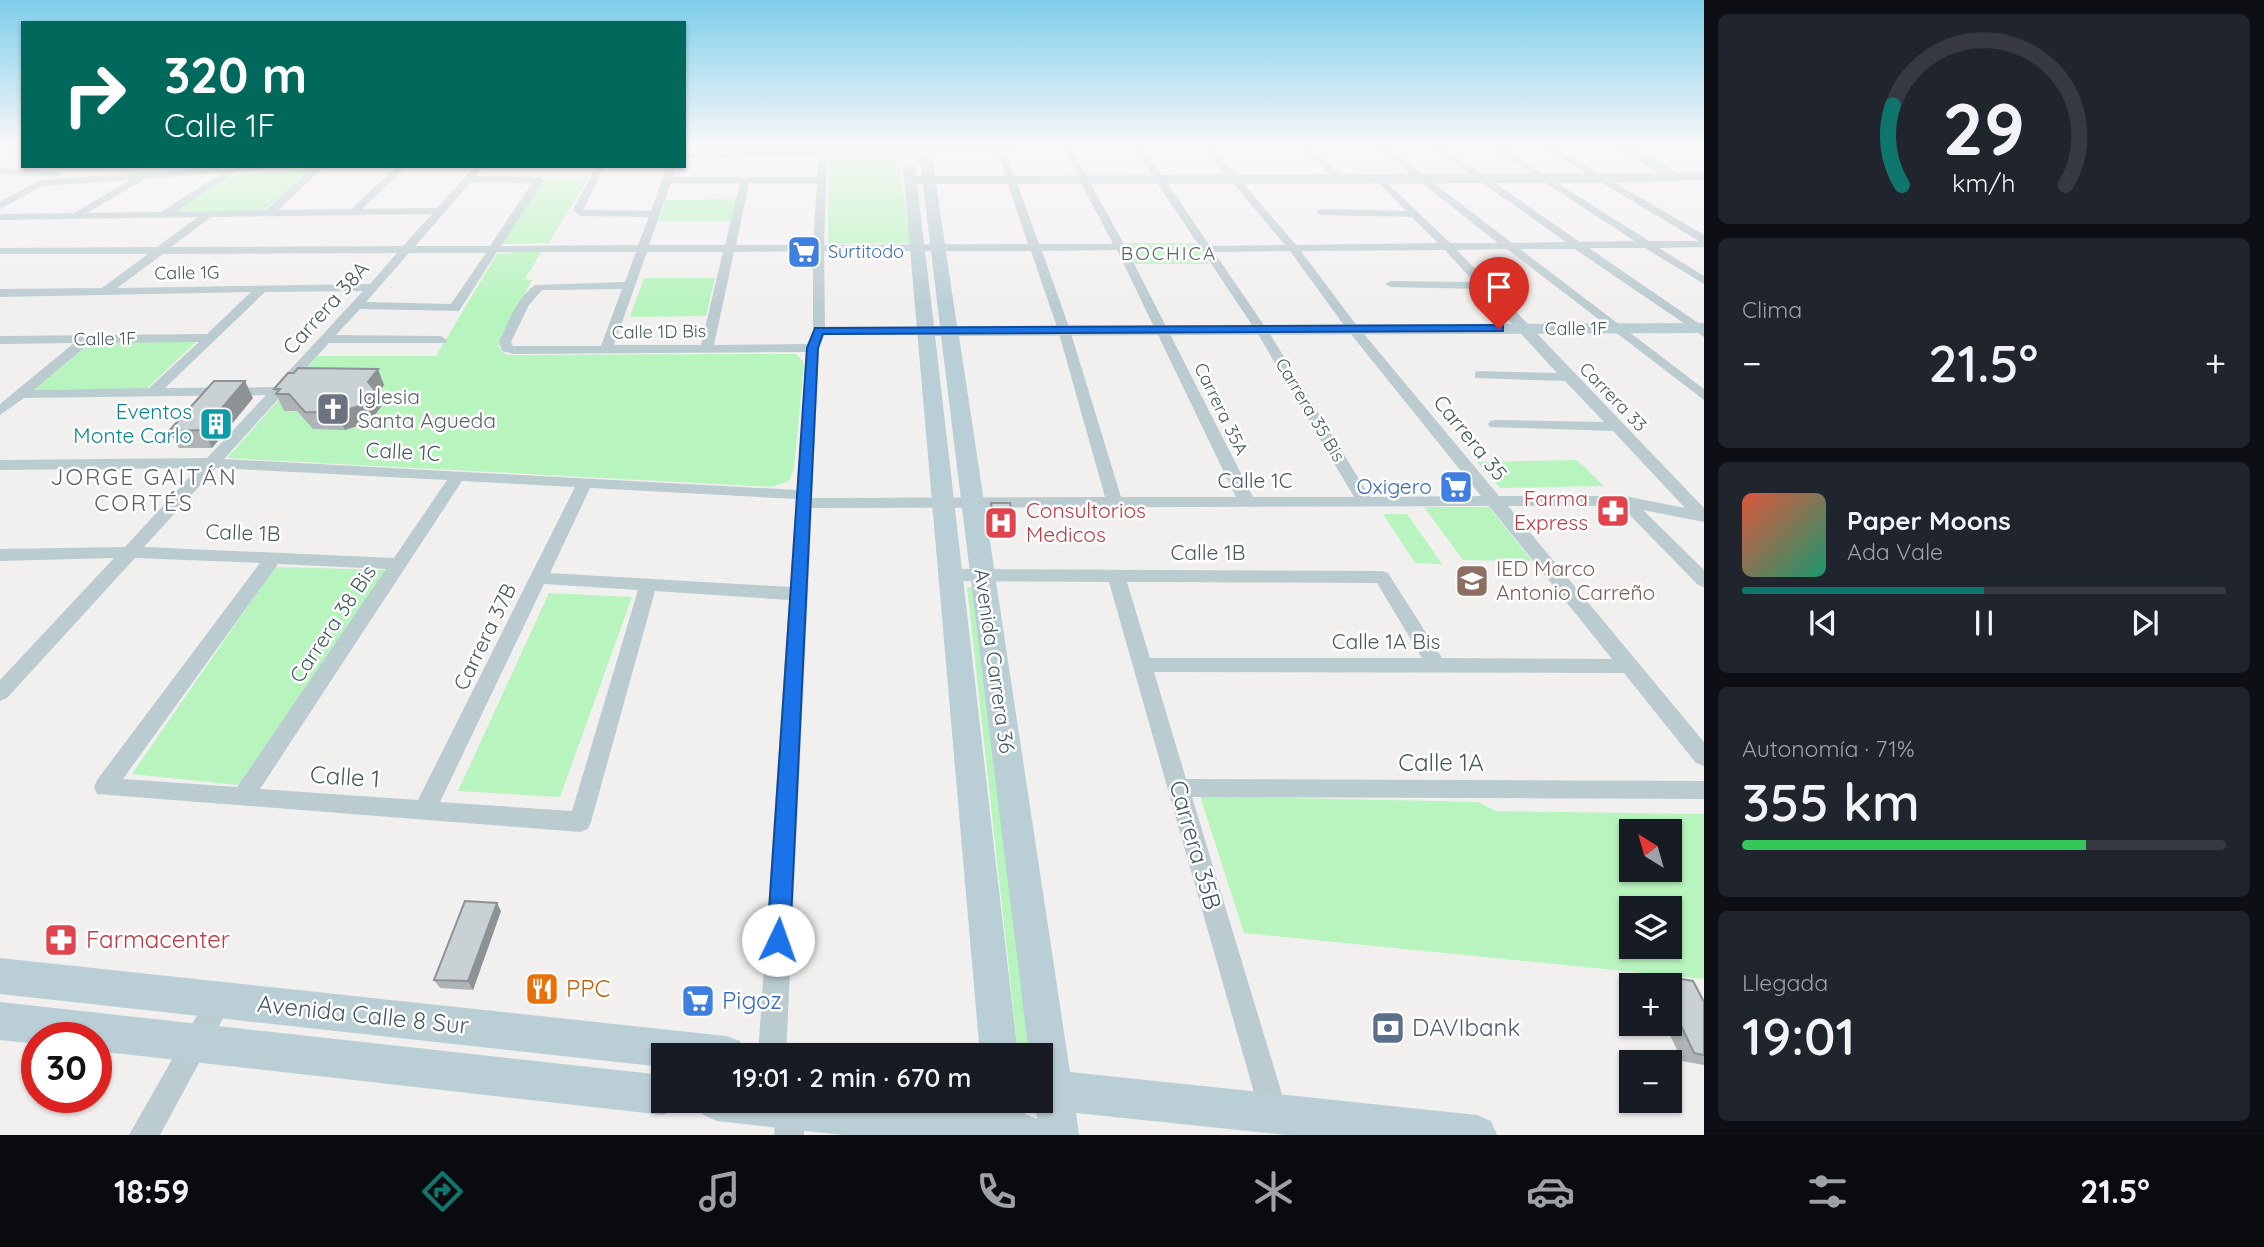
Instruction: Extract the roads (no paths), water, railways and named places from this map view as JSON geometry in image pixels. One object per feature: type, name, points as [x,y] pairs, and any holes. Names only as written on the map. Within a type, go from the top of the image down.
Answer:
[{"type":"main road","name":"Avenida Carrera 36","points":[[915,198],[927,248],[937,331],[972,503],[966,575],[998,1043]]},
{"type":"main road","name":"Avenida Carrera 36","points":[[927,198],[927,248]]},
{"type":"main road","name":"Calle 1F","points":[[937,331],[1702,330]]},
{"type":"main road","name":"Avenida Carrera 36","points":[[937,331],[943,503],[966,575],[1040,1043]]},
{"type":"main road","name":"Avenida Calle 8 Sur","points":[[0,976],[651,1047]]},
{"type":"main road","name":"Avenida Calle 8 Sur","points":[[0,1021],[651,1094]]},
{"type":"main road","points":[[1053,1091],[1477,1135]]},
{"type":"main road","name":"Avenida Carrera 36","points":[[1053,1112],[1059,1135]]},
{"type":"main road","points":[[759,1113],[790,1122],[1012,1123]]},
{"type":"street","points":[[75,215],[105,198]]},
{"type":"street","points":[[163,214],[188,198]]},
{"type":"street","points":[[270,212],[286,198]]},
{"type":"street","points":[[355,210],[368,198]]},
{"type":"street","name":"Carrera 38A","points":[[0,693],[374,287],[452,198]]},
{"type":"street","points":[[357,305],[454,308],[527,198]]},
{"type":"street","points":[[584,198],[578,210],[580,213],[657,214]]},
{"type":"street","points":[[606,350],[662,198]]},
{"type":"street","points":[[708,348],[742,198]]},
{"type":"street","points":[[773,1043],[798,594],[816,339],[821,198]]},
{"type":"street","points":[[1017,198],[1064,330],[1115,503]]},
{"type":"street","name":"Carrera 35A","points":[[1095,198],[1247,502]]},
{"type":"street","name":"Carrera 35 Bis","points":[[1173,198],[1261,330],[1365,502]]},
{"type":"street","name":"Carrera 35","points":[[1250,198],[1294,248],[1354,329],[1704,757]]},
{"type":"street","name":"Carrera 33","points":[[1399,198],[1704,517]]},
{"type":"street","points":[[1445,198],[1704,396]]},
{"type":"street","points":[[1509,198],[1702,330]]},
{"type":"street","points":[[1572,198],[1704,281]]},
{"type":"street","points":[[1633,198],[1704,242]]},
{"type":"street","points":[[0,216],[440,211]]},
{"type":"street","points":[[1321,212],[1415,214]]},
{"type":"street","points":[[104,292],[209,214]]},
{"type":"street","points":[[1208,249],[1449,248],[1704,242]]},
{"type":"street","points":[[0,251],[1120,247]]},
{"type":"street","points":[[1391,284],[1482,286]]},
{"type":"street","name":"Calle 1D Bis","points":[[630,285],[539,287],[520,309],[505,342],[507,348],[708,348],[816,339]]},
{"type":"street","name":"Calle 1G","points":[[0,293],[374,287]]},
{"type":"street","points":[[152,393],[262,289]]},
{"type":"street","name":"Calle 1F","points":[[816,339],[937,331]]},
{"type":"street","name":"Calle 1F","points":[[0,340],[210,338]]},
{"type":"street","points":[[0,411],[87,339]]},
{"type":"street","points":[[326,339],[441,340]]},
{"type":"street","points":[[1480,375],[1569,377]]},
{"type":"street","points":[[20,394],[279,391]]},
{"type":"street","points":[[1495,424],[1618,427]]},
{"type":"street","name":"Calle 1C","points":[[0,465],[211,463],[585,483],[804,499],[943,503],[1625,501],[1704,517]]},
{"type":"street","name":"Carrera 38 Bis","points":[[243,796],[458,476]]},
{"type":"street","name":"Carrera 37B","points":[[425,810],[585,483]]},
{"type":"street","points":[[1683,494],[1704,494]]},
{"type":"street","points":[[1625,501],[1704,581]]},
{"type":"street","name":"Calle 1B","points":[[0,555],[132,552],[400,564]]},
{"type":"street","name":"Calle 1","points":[[274,557],[105,787],[580,822],[648,585]]},
{"type":"street","name":"Calle 1B","points":[[966,575],[1382,577],[1436,665]]},
{"type":"street","name":"Carrera 35B","points":[[1116,576],[1273,1114]]},
{"type":"street","points":[[539,578],[798,594]]},
{"type":"street","name":"Calle 1A Bis","points":[[1142,665],[1630,666]]},
{"type":"street","name":"Calle 1A","points":[[1178,788],[1704,790]]},
{"type":"street","points":[[144,1135],[220,1000]]},
{"type":"place","name":"Surtitodo","points":[[804,252]]},
{"type":"place","name":"Iglesia Santa Agueda","points":[[333,409]]},
{"type":"place","name":"Eventos Monte Carlo","points":[[216,424]]},
{"type":"place","name":"Oxigero","points":[[1456,487]]},
{"type":"place","name":"Farma Express","points":[[1613,511]]},
{"type":"place","name":"Consultorios Medicos","points":[[1001,523]]},
{"type":"place","name":"IED Marco Antonio Carreño","points":[[1472,581]]},
{"type":"place","name":"Farmacenter","points":[[61,940]]},
{"type":"place","name":"PPC","points":[[542,989]]},
{"type":"place","name":"Pigoz","points":[[698,1001]]},
{"type":"place","name":"DAVIbank","points":[[1388,1028]]},
{"type":"district","name":"BOCHICA","points":[[1169,253]]},
{"type":"district","name":"JORGE GAITÁN CORTÉS","points":[[144,490]]}]
